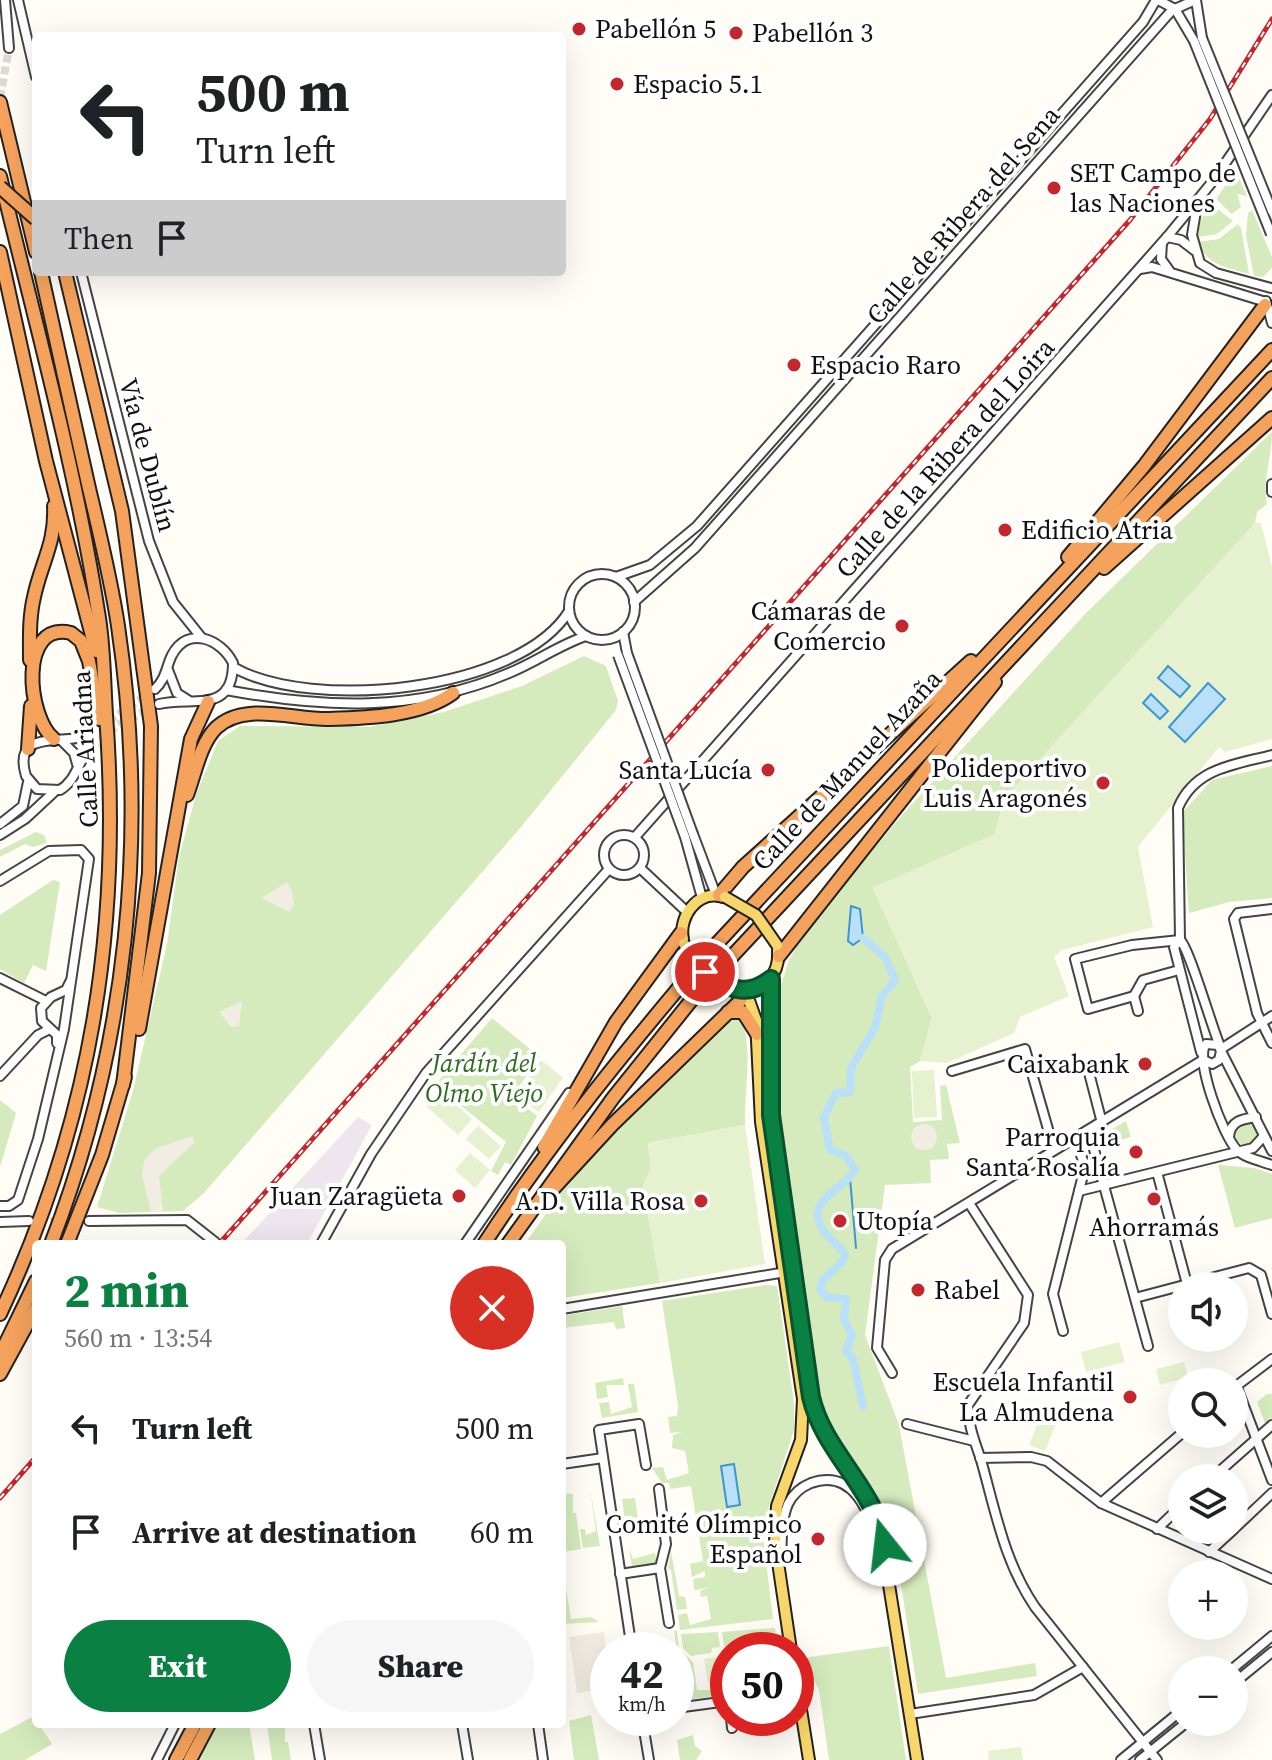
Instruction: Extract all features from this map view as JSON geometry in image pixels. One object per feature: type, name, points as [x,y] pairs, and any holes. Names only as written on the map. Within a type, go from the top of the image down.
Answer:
[{"type":"highway","points":[[0,102],[32,235]]},
{"type":"highway","name":"Calle Ariadna","points":[[0,176],[100,620],[112,862],[99,992],[74,1119],[33,1240]]},
{"type":"highway","points":[[0,187],[32,215]]},
{"type":"highway","points":[[0,252],[50,475],[104,681]]},
{"type":"highway","name":"Calle Ariadna","points":[[42,276],[118,625],[131,744],[133,801],[125,938],[116,1013],[99,1096],[72,1189],[53,1240]]},
{"type":"highway","points":[[66,276],[122,511],[151,726],[149,873],[123,1085]]},
{"type":"highway","points":[[0,282],[22,359]]},
{"type":"highway","points":[[720,896],[743,867],[1032,605],[1079,542],[1268,312]]},
{"type":"highway","name":"Calle de Manuel Azaña","points":[[487,1240],[520,1188],[646,1026],[710,951],[1272,350]]},
{"type":"highway","name":"Calle de Manuel Azaña","points":[[511,1240],[613,1098],[694,997],[1272,378]]},
{"type":"highway","points":[[778,950],[986,695],[1020,646],[1156,519],[1272,418]]},
{"type":"highway","points":[[28,749],[29,630],[34,595],[54,529],[50,475]]},
{"type":"highway","points":[[59,740],[45,732],[37,713],[34,664],[37,648],[44,637],[65,631],[81,641],[93,678],[112,862]]},
{"type":"highway","points":[[175,832],[205,745],[217,728],[231,718],[249,713],[330,719],[370,715],[421,708],[453,693]]},
{"type":"highway","points":[[69,1240],[102,1155],[137,1041],[191,739],[208,702]]},
{"type":"highway","points":[[520,1188],[616,1022],[683,938]]},
{"type":"highway","points":[[536,1204],[740,1001],[741,991]]},
{"type":"highway","points":[[728,1012],[743,1012],[757,1034]]},
{"type":"highway","name":"Calle Ariadna","points":[[0,1314],[32,1242]]},
{"type":"highway","points":[[0,1355],[32,1289]]},
{"type":"highway","points":[[0,1374],[32,1315]]},
{"type":"highway","points":[[176,1760],[193,1728]]},
{"type":"highway","points":[[190,1760],[207,1728]]},
{"type":"main road","points":[[771,979],[760,988],[741,991],[705,972],[683,938],[681,922],[687,912],[702,898],[720,896],[756,915],[778,950],[771,979],[769,1084],[803,1399],[801,1440],[777,1506],[775,1542],[789,1632]]},
{"type":"main road","points":[[741,991],[757,1034],[761,1122],[816,1416],[878,1516],[891,1581],[890,1592],[917,1760]]},
{"type":"main road","points":[[805,1736],[809,1760]]},
{"type":"street","points":[[5,0],[9,48]]},
{"type":"street","points":[[18,0],[32,60]]},
{"type":"street","points":[[1157,0],[1174,9],[1198,39],[1272,211]]},
{"type":"street","name":"Calle de Ribera del Sena","points":[[616,577],[642,570],[678,543],[746,471],[1143,22],[1157,0]]},
{"type":"street","points":[[1174,9],[1195,0],[1198,39],[1272,235]]},
{"type":"street","name":"Calle de Ribera del Sena","points":[[634,602],[673,571],[1174,9]]},
{"type":"street","name":"Calle de la Ribera del Loira","points":[[635,837],[1165,240],[1198,200],[1272,95]]},
{"type":"street","points":[[1139,269],[1152,267],[1176,274],[1268,312],[1271,287],[1207,269],[1194,250],[1193,221],[1198,200]]},
{"type":"street","points":[[1176,274],[1161,259],[1165,240],[1194,250]]},
{"type":"street","name":"Vía de Dublín","points":[[82,276],[149,541],[173,602],[201,637]]},
{"type":"street","name":"Calle de Ribera del Sena","points":[[719,520],[725,506],[747,481],[746,471]]},
{"type":"street","points":[[1272,484],[1272,492]]},
{"type":"street","points":[[586,636],[573,622],[569,611],[571,596],[580,582],[599,574],[616,577],[628,587],[634,602],[634,615],[623,632],[622,654],[689,835],[720,896]]},
{"type":"street","points":[[233,667],[260,681],[301,688],[347,691],[416,686],[465,673],[513,655],[552,632],[569,611]]},
{"type":"street","points":[[226,690],[321,705],[376,705],[453,693],[509,674],[586,636],[607,639],[623,632]]},
{"type":"street","points":[[155,689],[178,647],[201,637],[218,642],[229,655],[233,667],[226,690],[208,702],[188,700],[159,704]]},
{"type":"street","points":[[607,639],[622,654]]},
{"type":"street","points":[[168,669],[170,682],[188,700]]},
{"type":"street","points":[[0,824],[23,806],[28,781],[23,766],[28,749],[42,740],[89,735]]},
{"type":"street","points":[[59,740],[74,753],[76,769]]},
{"type":"street","points":[[0,835],[70,783],[91,748]]},
{"type":"street","points":[[1272,755],[1207,771],[1182,797],[1178,808],[1180,940],[1174,947],[1216,1112],[1238,1152],[1272,1165]]},
{"type":"street","points":[[28,781],[37,789],[55,792]]},
{"type":"street","points":[[609,869],[604,852],[608,841],[624,834],[635,837],[644,852],[640,868]]},
{"type":"street","points":[[689,835],[702,898]]},
{"type":"street","points":[[0,881],[49,851],[81,850],[89,859],[64,1029],[38,1139],[18,1200],[9,1206],[0,1206]]},
{"type":"street","points":[[609,869],[624,875],[640,868]]},
{"type":"street","points":[[640,868],[687,912]]},
{"type":"street","points":[[323,1240],[371,1154],[413,1089],[609,869]]},
{"type":"street","points":[[1272,909],[1238,913],[1234,919],[1261,1023],[1272,1043]]},
{"type":"street","points":[[1134,996],[1088,1009],[1075,959],[1132,945],[1180,940],[1187,946],[1198,990],[1221,1049],[1272,1151]]},
{"type":"street","points":[[1138,1011],[1134,996],[1143,980],[1179,970]]},
{"type":"street","points":[[0,978],[48,999],[66,990],[73,973]]},
{"type":"street","points":[[31,994],[45,1022],[57,1035],[57,1054]]},
{"type":"street","points":[[0,1076],[38,1035],[45,1022],[48,999]]},
{"type":"street","points":[[1203,1057],[1215,1063],[1221,1049],[1272,1016]]},
{"type":"street","points":[[468,1240],[616,1022]]},
{"type":"street","points":[[892,1373],[877,1348],[885,1260],[892,1249],[1102,1123],[1203,1057],[1209,1043],[1221,1049]]},
{"type":"street","points":[[952,1071],[1025,1049],[1054,1150]]},
{"type":"street","points":[[1087,1065],[1102,1123]]},
{"type":"street","points":[[1229,1138],[1230,1129],[1237,1121],[1256,1117]]},
{"type":"street","points":[[1089,1131],[1148,1346]]},
{"type":"street","points":[[1079,1191],[1253,1148],[1264,1136]]},
{"type":"street","points":[[1063,1331],[1053,1294],[1085,1167],[1081,1155]]},
{"type":"street","points":[[1157,1172],[1184,1272]]},
{"type":"street","points":[[969,1203],[1028,1295],[1024,1323],[972,1395],[968,1415],[1000,1537],[1017,1581],[1157,1760]]},
{"type":"street","points":[[89,1221],[187,1220],[212,1240]]},
{"type":"street","points":[[0,1222],[29,1221]]},
{"type":"street","points":[[1233,1272],[1257,1269],[1272,1314]]},
{"type":"street","points":[[566,1308],[787,1272]]},
{"type":"street","points":[[1135,1298],[1168,1289]]},
{"type":"street","points":[[1248,1377],[1272,1359]]},
{"type":"street","points":[[1248,1417],[1272,1480]]},
{"type":"street","points":[[629,1632],[599,1430],[639,1424],[646,1465]]},
{"type":"street","points":[[907,1424],[974,1441]]},
{"type":"street","points":[[1228,1464],[1272,1425]]},
{"type":"street","points":[[1101,1503],[1168,1445]]},
{"type":"street","points":[[980,1458],[1031,1457],[1047,1461],[1101,1503],[1272,1579]]},
{"type":"street","points":[[566,1463],[603,1458]]},
{"type":"street","points":[[783,1587],[781,1537],[789,1503],[803,1486],[830,1479],[844,1484],[864,1503],[873,1523],[884,1582],[890,1592]]},
{"type":"street","points":[[659,1489],[666,1544],[660,1568],[669,1623]]},
{"type":"street","points":[[1248,1516],[1272,1493]]},
{"type":"street","points":[[1157,1529],[1168,1518]]},
{"type":"street","points":[[1209,1552],[1218,1544]]},
{"type":"street","points":[[620,1574],[660,1568]]},
{"type":"street","points":[[1248,1656],[1272,1636]]},
{"type":"street","points":[[1248,1672],[1272,1652]]},
{"type":"street","points":[[910,1714],[1034,1695],[1083,1667]]},
{"type":"street","points":[[1121,1760],[1168,1722]]},
{"type":"street","points":[[157,1760],[173,1728]]},
{"type":"street","points":[[315,1728],[320,1760]]},
{"type":"street","points":[[463,1728],[468,1760]]},
{"type":"street","points":[[539,1728],[543,1760]]},
{"type":"street","points":[[645,1736],[649,1760]]},
{"type":"street","points":[[1140,1760],[1170,1736]]},
{"type":"shaded area","points":[[287,882],[294,905],[290,912],[261,898]]},
{"type":"shaded area","points":[[242,1001],[239,1026],[231,1027],[219,1012]]},
{"type":"shaded area","points":[[358,1117],[372,1125],[309,1240],[245,1240]]},
{"type":"shaded area","points":[[924,1124],[933,1128],[937,1137],[933,1146],[924,1150],[915,1146],[911,1137],[915,1128]]},
{"type":"shaded area","points":[[193,1136],[194,1143],[159,1176],[163,1212],[151,1212],[142,1175],[144,1160],[156,1148]]},
{"type":"shaded area","points":[[590,1634],[590,1691],[577,1693],[569,1637]]},
{"type":"green space","points":[[1236,171],[1247,196],[1237,194],[1241,207],[1232,214],[1216,199]]},
{"type":"green space","points":[[1211,204],[1233,221],[1217,234],[1198,237],[1200,221]]},
{"type":"green space","points":[[1252,210],[1272,257],[1272,268],[1263,277],[1254,276],[1246,236],[1248,213]]},
{"type":"green space","points":[[1238,224],[1249,274],[1212,261],[1198,242],[1219,239]]},
{"type":"green space","points":[[1272,432],[1267,504],[1257,512],[1255,523],[1004,799],[995,834],[873,888],[932,1018],[920,1061],[910,1067],[913,1122],[942,1120],[940,1086],[946,1085],[960,1143],[947,1144],[949,1159],[930,1160],[931,1183],[885,1185],[865,1335],[899,1425],[946,1678],[1035,1663],[1037,1676],[918,1694],[893,1532],[865,1477],[823,1415],[782,1143],[776,1077],[780,988],[789,960],[807,928],[904,813],[1084,615]]},
{"type":"green space","name":"Polideportivo Luis Aragonés","points":[[1255,523],[1261,523],[1272,567],[1272,739],[1225,752],[1219,747],[1138,847],[1153,927],[1062,950],[1054,957],[1069,996],[1020,1017],[1014,1033],[947,1063],[920,1061],[932,1018],[873,888],[995,834],[1004,799]]},
{"type":"green space","points":[[584,656],[606,666],[618,701],[616,710],[521,827],[204,1193],[183,1211],[120,1213],[97,1207],[133,1091],[167,944],[179,857],[196,795],[218,741],[240,726],[369,727],[444,712],[522,686]]},
{"type":"green space","points":[[1272,766],[1272,898],[1229,902],[1189,913],[1182,813],[1212,780]]},
{"type":"green space","points":[[36,832],[44,835],[47,843],[33,847],[25,844],[0,857],[0,850]]},
{"type":"green space","points":[[53,880],[60,882],[46,971],[33,965],[24,983],[0,969],[0,915]]},
{"type":"green space","name":"Jardín del Olmo Viejo","points":[[492,1018],[540,1057],[512,1096],[537,1116],[511,1165],[505,1162],[498,1175],[491,1171],[506,1142],[435,1085]]},
{"type":"green space","points":[[742,1018],[745,1032],[748,1058],[745,1125],[648,1143],[651,1169],[643,1186],[660,1283],[566,1297],[566,1240],[528,1240],[560,1193],[632,1112],[726,1021]]},
{"type":"green space","points":[[541,1060],[563,1078],[547,1100],[542,1097],[547,1101],[539,1112],[516,1095]]},
{"type":"green space","points":[[934,1070],[937,1117],[914,1118],[912,1071]]},
{"type":"green space","points":[[441,1091],[472,1119],[458,1135],[427,1107]]},
{"type":"green space","points":[[0,1100],[16,1113],[0,1167]]},
{"type":"green space","points":[[1126,1121],[1131,1137],[1102,1145],[1102,1135]]},
{"type":"green space","points":[[1242,1123],[1250,1123],[1257,1134],[1250,1145],[1242,1145],[1235,1138],[1235,1130]]},
{"type":"green space","name":"A.D. Villa Rosa","points":[[745,1125],[765,1264],[660,1283],[643,1186],[651,1169],[648,1143]]},
{"type":"green space","points":[[478,1126],[501,1146],[489,1159],[466,1139]]},
{"type":"green space","points":[[470,1153],[490,1170],[475,1188],[455,1170]]},
{"type":"green space","points":[[1218,1165],[1254,1168],[1272,1174],[1272,1218],[1235,1228]]},
{"type":"green space","points":[[766,1285],[777,1286],[794,1403],[794,1430],[762,1528],[773,1619],[680,1630],[678,1615],[687,1613],[690,1625],[711,1619],[707,1596],[701,1597],[700,1591],[708,1588],[694,1590],[693,1579],[705,1577],[705,1571],[692,1577],[690,1564],[703,1561],[691,1486],[670,1489],[669,1483],[662,1483],[652,1468],[663,1467],[667,1480],[689,1473],[685,1451],[672,1448],[673,1435],[682,1432],[670,1433],[668,1417],[677,1416],[678,1405],[662,1301]]},
{"type":"green space","points":[[622,1306],[625,1328],[616,1329],[614,1322],[566,1328],[566,1315]]},
{"type":"green space","points":[[1119,1342],[1125,1362],[1086,1372],[1081,1352]]},
{"type":"green space","points":[[1184,1362],[1186,1368],[1168,1368],[1168,1383],[1160,1385],[1156,1369]]},
{"type":"green space","points":[[623,1378],[624,1385],[606,1385],[608,1397],[597,1399],[595,1383]]},
{"type":"green space","points":[[628,1384],[634,1384],[638,1412],[602,1418],[599,1403],[609,1402],[611,1414],[632,1407]]},
{"type":"green space","points":[[1272,1394],[1272,1418],[1265,1423],[1257,1402]]},
{"type":"green space","points":[[1041,1415],[1057,1421],[1045,1451],[1029,1445]]},
{"type":"green space","points":[[590,1488],[600,1546],[583,1548],[580,1529],[585,1529],[586,1535],[596,1531]]},
{"type":"green space","points":[[566,1493],[573,1494],[573,1513],[576,1513],[581,1549],[566,1551]]},
{"type":"green space","points":[[635,1498],[639,1527],[626,1528],[622,1499]]},
{"type":"green space","points":[[629,1548],[633,1559],[655,1553],[657,1564],[632,1567]]},
{"type":"green space","points":[[671,1551],[679,1596],[685,1597],[687,1609],[677,1610],[671,1570],[668,1569]]},
{"type":"green space","points":[[566,1588],[571,1619],[591,1617],[599,1622],[566,1624]]},
{"type":"green space","points":[[775,1628],[776,1632],[722,1632]]},
{"type":"green space","points":[[710,1632],[710,1653],[694,1656],[694,1633]]},
{"type":"green space","points":[[889,1646],[906,1760],[829,1760],[819,1690],[814,1681],[814,1656]]},
{"type":"green space","points":[[710,1658],[710,1683],[708,1683],[704,1659]]},
{"type":"green space","points":[[694,1669],[697,1690],[710,1690],[710,1697],[694,1699]]},
{"type":"green space","points":[[590,1715],[590,1736],[595,1736],[599,1760],[574,1760],[569,1721]]},
{"type":"green space","points":[[32,1717],[32,1728],[42,1728],[52,1744],[25,1760],[0,1760],[0,1734]]},
{"type":"green space","points":[[212,1728],[250,1728],[255,1760],[196,1760]]},
{"type":"green space","points":[[268,1728],[285,1728],[285,1742],[288,1742],[291,1760],[272,1760]]},
{"type":"green space","points":[[693,1736],[695,1746],[702,1751],[696,1760],[680,1760],[677,1740]]},
{"type":"green space","points":[[1021,1747],[1023,1760],[989,1760],[988,1751]]},
{"type":"water","points":[[1168,666],[1190,686],[1180,697],[1158,678]]},
{"type":"water","points":[[1208,683],[1225,699],[1185,742],[1169,727]]},
{"type":"water","points":[[1151,694],[1168,711],[1160,719],[1143,703]]},
{"type":"water","points":[[851,906],[860,909],[863,938],[853,945],[848,941]]},
{"type":"water","points":[[734,1464],[740,1505],[727,1507],[721,1466]]},
{"type":"waterway","points":[[863,938],[886,958],[895,981],[882,996],[875,1028],[851,1068],[850,1092],[836,1093],[824,1117],[830,1150],[845,1155],[855,1169],[822,1203],[818,1219],[825,1233],[845,1254],[844,1260],[823,1280],[820,1289],[826,1297],[846,1299],[844,1320],[852,1335],[846,1351],[853,1359],[863,1406]]},
{"type":"waterway","points":[[850,1178],[856,1248]]},
{"type":"tunnel","points":[[0,98],[9,48]]},
{"type":"tunnel","points":[[89,735],[148,694]]},
{"type":"tunnel","points":[[91,748],[121,723],[150,709]]},
{"type":"tunnel","points":[[38,1221],[89,1221]]},
{"type":"railway","points":[[223,1240],[1130,220],[1210,119],[1272,19]]},
{"type":"railway","points":[[0,1498],[32,1462]]},
{"type":"place","name":"Pabellón 5","points":[[579,29]]},
{"type":"place","name":"Pabellón 3","points":[[736,33]]},
{"type":"place","name":"Espacio 5.1","points":[[617,84]]},
{"type":"place","name":"SET Campo de las Naciones","points":[[1054,188]]},
{"type":"place","name":"Espacio Raro","points":[[794,365]]},
{"type":"place","name":"Edificio Atria","points":[[1005,530]]},
{"type":"place","name":"Cámaras de Comercio","points":[[902,626]]},
{"type":"place","name":"Santa Lucía","points":[[768,770]]},
{"type":"place","name":"Polideportivo Luis Aragonés","points":[[1103,783]]},
{"type":"place","name":"Caixabank","points":[[1145,1064]]},
{"type":"place","name":"Parroquia Santa Rosalía","points":[[1136,1152]]},
{"type":"place","name":"Juan Zaragüeta","points":[[459,1196]]},
{"type":"place","name":"Ahorramás","points":[[1154,1199]]},
{"type":"place","name":"A.D. Villa Rosa","points":[[701,1201]]},
{"type":"place","name":"Utopía","points":[[840,1221]]},
{"type":"place","name":"Rabel","points":[[918,1290]]},
{"type":"place","name":"Escuela Infantil La Almudena","points":[[1130,1397]]},
{"type":"place","name":"Comité Olímpico Español","points":[[818,1539]]},
{"type":"route","points":[[705,972],[722,984],[746,992],[760,988],[771,979],[771,1115],[811,1397],[825,1435],[858,1480],[878,1516],[885,1545]]}]
